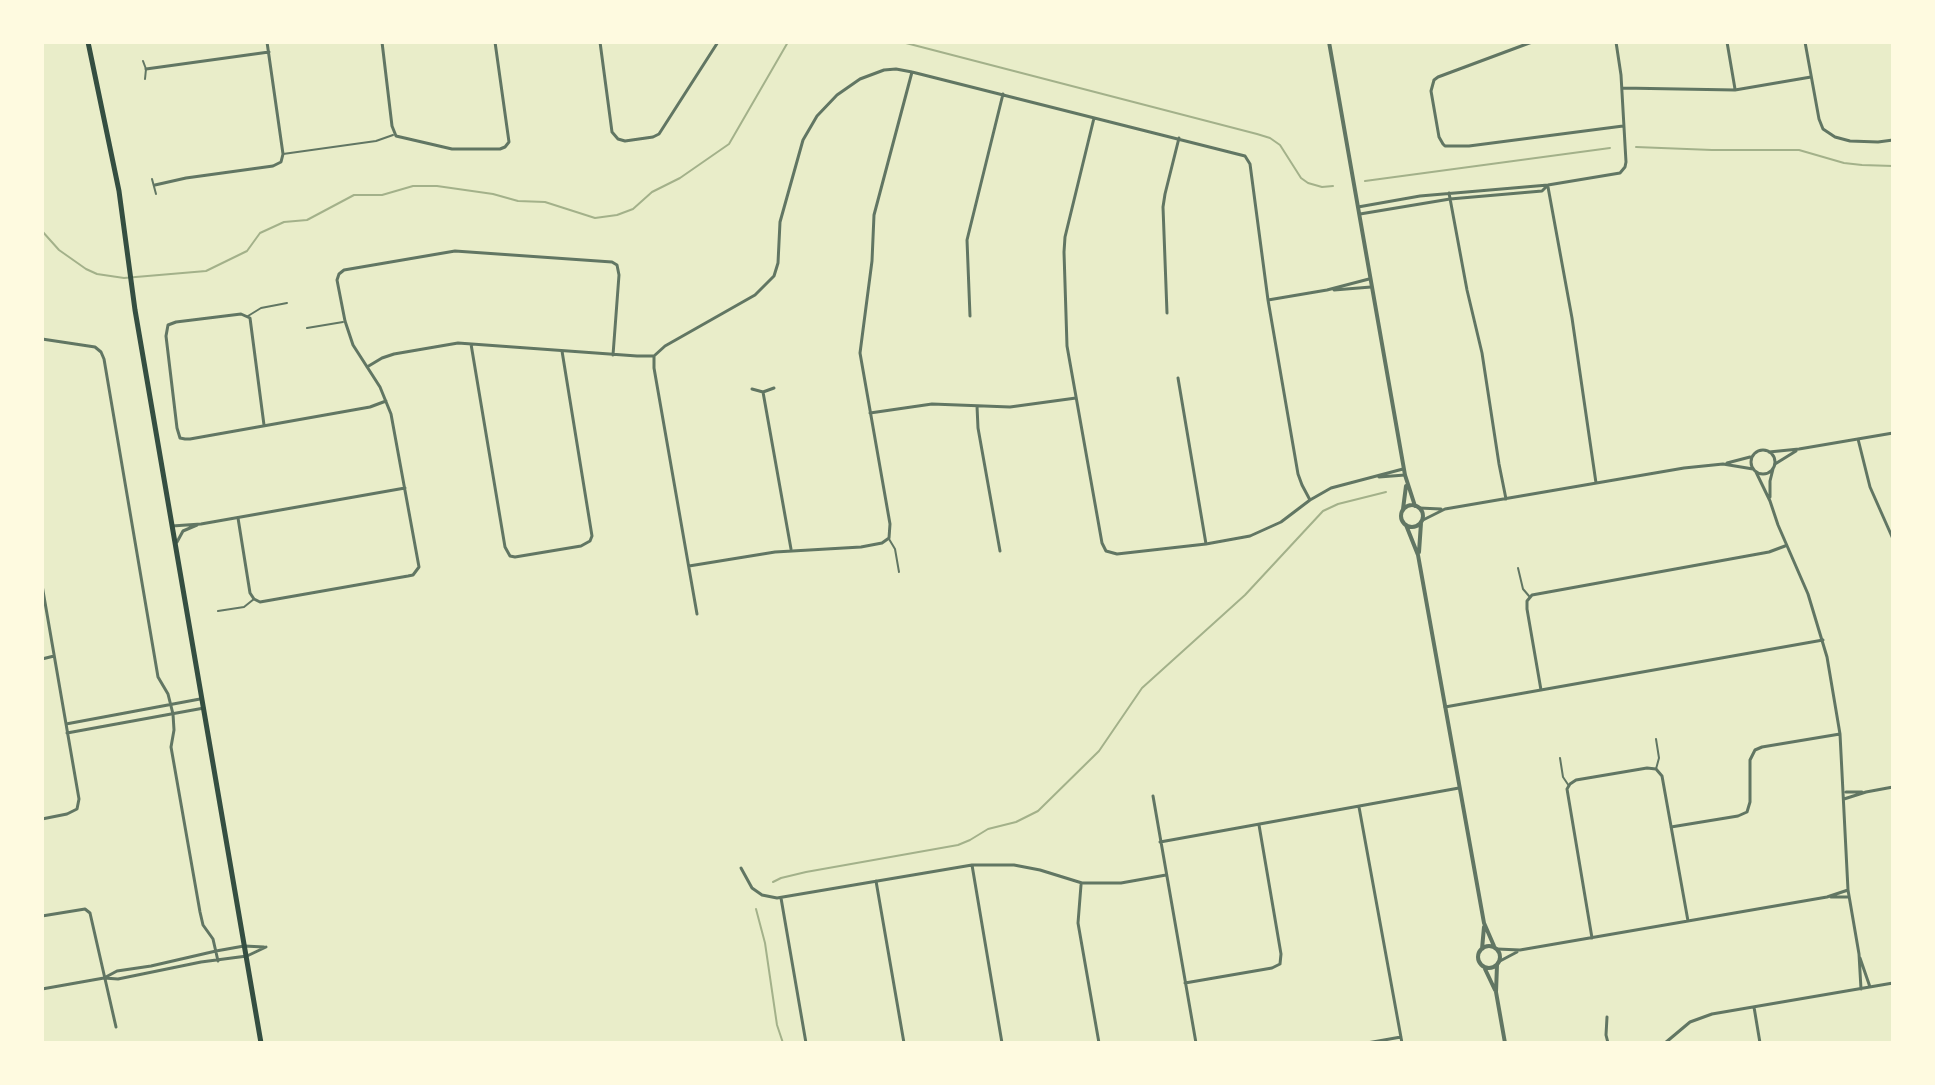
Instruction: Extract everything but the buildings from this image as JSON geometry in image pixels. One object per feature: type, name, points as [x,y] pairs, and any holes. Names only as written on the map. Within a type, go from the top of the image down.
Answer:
[{"type":"main road","points":[[88,42],[119,191],[135,310],[261,1043]]},
{"type":"street","points":[[155,185],[280,163],[283,154],[267,42]]},
{"type":"street","points":[[382,42],[394,134],[398,138],[452,149],[497,149],[506,146],[509,140],[495,42]]},
{"type":"street","points":[[600,42],[612,132],[625,141],[653,137],[661,132],[718,42]]},
{"type":"street","points":[[1329,42],[1405,475],[1417,507],[1422,512],[1418,555]]},
{"type":"street","points":[[1532,42],[1434,80],[1431,91],[1439,137],[1445,146],[1469,146],[1623,126]]},
{"type":"street","points":[[1358,207],[1449,193],[1548,185],[1620,173],[1626,162],[1616,42]]},
{"type":"street","points":[[1727,42],[1735,90]]},
{"type":"street","points":[[1805,42],[1820,124],[1827,133],[1862,143],[1893,140]]},
{"type":"street","points":[[146,69],[269,52]]},
{"type":"street","points":[[367,367],[394,354],[452,344],[654,356],[665,346],[755,295],[774,276],[778,263],[780,222],[803,140],[817,116],[837,95],[860,79],[896,69],[1240,153],[1248,158],[1268,300],[1298,474],[1310,500]]},
{"type":"street","points":[[689,566],[791,551],[879,544],[889,538],[860,353],[872,261],[874,215],[912,72]]},
{"type":"street","points":[[1622,88],[1735,90],[1811,77]]},
{"type":"street","points":[[970,316],[967,240],[1003,94]]},
{"type":"street","points":[[1094,118],[1064,252],[1067,346],[1102,543],[1106,551],[1117,554],[1239,538],[1281,522],[1310,500],[1339,486],[1404,468]]},
{"type":"street","points":[[1167,313],[1163,207],[1179,138]]},
{"type":"street","points":[[1360,214],[1450,199],[1542,191],[1548,185]]},
{"type":"street","points":[[1548,185],[1572,318],[1596,483]]},
{"type":"street","points":[[1449,193],[1482,353],[1506,499]]},
{"type":"street","points":[[238,518],[250,593],[260,602],[417,572],[418,561],[395,426],[386,401],[353,345],[345,321],[338,284],[339,274],[348,269],[455,251],[612,262],[617,265],[619,275],[613,355]]},
{"type":"street","points":[[1268,300],[1371,279]]},
{"type":"street","points":[[1327,290],[1372,287]]},
{"type":"street","points":[[264,425],[253,328],[248,316],[241,314],[176,322],[167,327],[180,438],[186,439],[370,407],[386,401]]},
{"type":"street","points":[[42,339],[89,345],[103,355],[158,677],[168,694],[173,714],[171,747],[197,897],[203,925],[213,939],[218,961]]},
{"type":"street","points":[[471,344],[505,547],[510,556],[515,557],[581,546],[592,536],[562,351]]},
{"type":"street","points":[[654,356],[697,614]]},
{"type":"street","points":[[1178,378],[1206,544]]},
{"type":"street","points":[[752,389],[763,392],[774,388]]},
{"type":"street","points":[[763,392],[791,551]]},
{"type":"street","points":[[870,413],[932,404],[1036,405],[1076,398]]},
{"type":"street","points":[[977,406],[978,428],[1000,551]]},
{"type":"street","points":[[1402,515],[1405,508],[1445,509],[1723,464],[1752,456],[1761,450],[1799,449],[1893,433]]},
{"type":"street","points":[[1858,439],[1870,487],[1893,537]]},
{"type":"street","points":[[1723,464],[1765,474],[1799,449]]},
{"type":"street","points":[[1769,452],[1774,457],[1770,501]]},
{"type":"street","points":[[1752,456],[1751,463],[1808,594],[1823,640],[1840,734],[1848,890],[1859,954],[1861,989]]},
{"type":"street","points":[[1375,477],[1405,475]]},
{"type":"street","points":[[1407,482],[1402,515],[1418,555],[1484,923],[1501,955],[1496,992],[1505,1043]]},
{"type":"street","points":[[172,526],[238,518],[405,488]]},
{"type":"street","points":[[1406,525],[1415,527],[1445,509]]},
{"type":"street","points":[[176,546],[183,531],[201,524]]},
{"type":"street","points":[[1541,690],[1527,609],[1529,597],[1537,593],[1769,552],[1787,545]]},
{"type":"street","points":[[42,585],[79,799],[77,809],[42,819]]},
{"type":"street","points":[[1445,707],[1823,640]]},
{"type":"street","points":[[42,659],[54,656]]},
{"type":"street","points":[[66,724],[202,698]]},
{"type":"street","points":[[67,733],[204,708]]},
{"type":"street","points":[[1671,828],[1747,812],[1750,802],[1750,760],[1755,750],[1840,734]]},
{"type":"street","points":[[1592,938],[1567,795],[1569,786],[1576,780],[1647,768],[1661,773],[1688,921]]},
{"type":"street","points":[[1844,799],[1893,787]]},
{"type":"street","points":[[1160,842],[1459,788]]},
{"type":"street","points":[[1844,792],[1866,792]]},
{"type":"street","points":[[1153,796],[1196,1043]]},
{"type":"street","points":[[1359,807],[1402,1043]]},
{"type":"street","points":[[1185,983],[1280,964],[1281,954],[1259,825]]},
{"type":"street","points":[[741,868],[752,888],[762,895],[781,898],[972,865],[1014,865],[1082,883],[1113,884],[1166,875]]},
{"type":"street","points":[[972,865],[1002,1043]]},
{"type":"street","points":[[876,881],[904,1043]]},
{"type":"street","points":[[1082,883],[1078,923],[1099,1043]]},
{"type":"street","points":[[1482,949],[1487,946],[1520,950],[1827,897],[1848,890]]},
{"type":"street","points":[[1827,897],[1849,897]]},
{"type":"street","points":[[781,898],[806,1043]]},
{"type":"street","points":[[42,916],[85,909],[93,918],[116,1027]]},
{"type":"street","points":[[1484,923],[1482,949],[1478,958],[1496,992]]},
{"type":"street","points":[[42,989],[247,956],[266,947],[244,946],[216,951],[117,971],[104,978]]},
{"type":"street","points":[[1484,967],[1491,968],[1520,950]]},
{"type":"street","points":[[1859,954],[1870,987]]},
{"type":"street","points":[[151,966],[153,973]]},
{"type":"street","points":[[1665,1043],[1701,1017],[1893,983]]},
{"type":"street","points":[[1754,1007],[1760,1043]]},
{"type":"street","points":[[1607,1017],[1608,1043]]},
{"type":"street","points":[[1367,1043],[1401,1037]]},
{"type":"lane","points":[[143,61],[145,79]]},
{"type":"lane","points":[[283,154],[376,141],[394,134]]},
{"type":"lane","points":[[152,179],[156,194]]},
{"type":"lane","points":[[248,316],[261,308],[287,303]]},
{"type":"lane","points":[[307,328],[345,321]]},
{"type":"lane","points":[[889,538],[895,549],[899,572]]},
{"type":"lane","points":[[1518,568],[1523,589],[1529,597]]},
{"type":"lane","points":[[218,611],[244,607],[254,599]]},
{"type":"lane","points":[[1656,739],[1659,758],[1656,769]]},
{"type":"lane","points":[[1560,758],[1563,777],[1569,786]]},
{"type":"waterway","points":[[42,231],[59,250],[86,269],[124,278],[206,271],[247,251],[260,233],[284,222],[307,220],[354,195],[382,195],[413,186],[437,186],[518,201],[545,202],[595,218],[617,215],[633,209],[652,192],[680,178],[729,144],[788,42]]},
{"type":"waterway","points":[[902,42],[1270,138],[1280,145],[1301,178],[1322,187],[1333,186]]},
{"type":"waterway","points":[[1636,147],[1799,150],[1844,163],[1893,166]]},
{"type":"waterway","points":[[1365,181],[1610,148]]},
{"type":"waterway","points":[[773,882],[806,872],[958,845],[988,829],[1016,822],[1038,811],[1099,751],[1142,688],[1245,595],[1323,511],[1386,492]]},
{"type":"waterway","points":[[756,909],[783,1043]]}]
